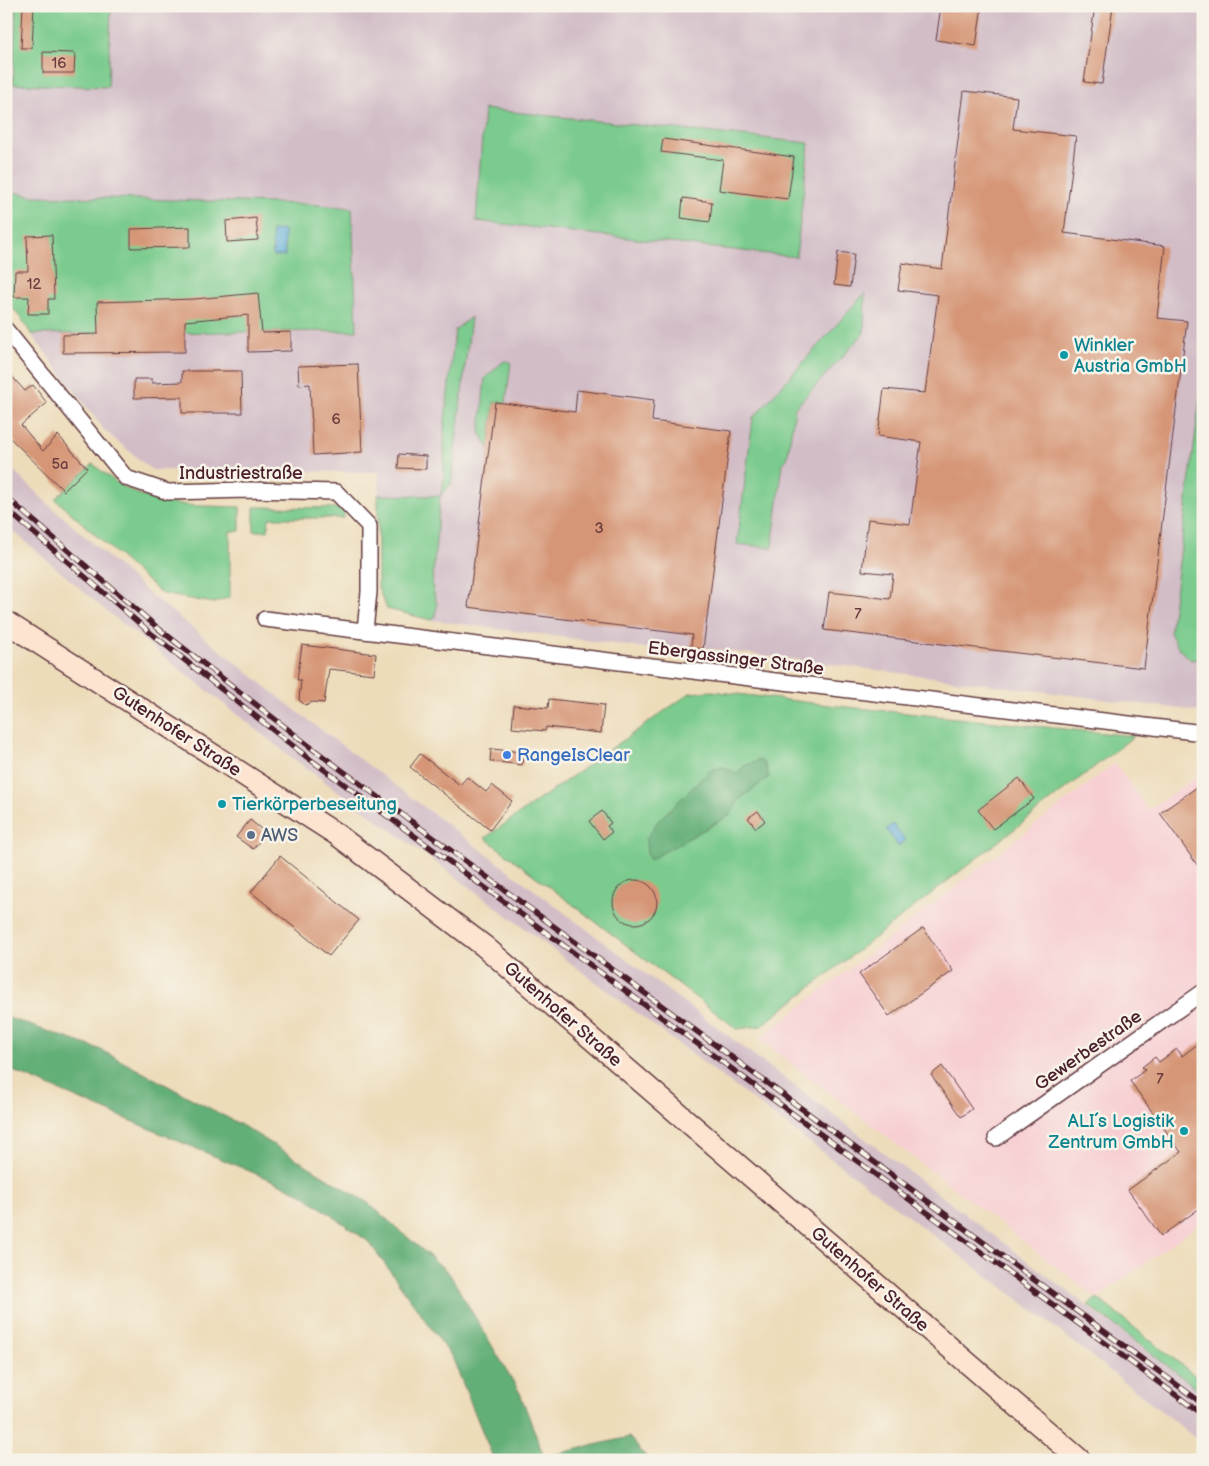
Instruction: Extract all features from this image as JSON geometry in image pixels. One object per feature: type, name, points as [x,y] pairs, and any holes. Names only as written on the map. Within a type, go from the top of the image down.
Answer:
[{"type":"street","name":"Industriestraße","points":[[6,330],[126,478],[168,492],[247,490],[336,492],[369,526],[369,592],[365,630]]},
{"type":"street","name":"Ebergassinger Straße","points":[[265,619],[1203,732]]},
{"type":"street","name":"Gutenhofer Straße","points":[[6,622],[336,834],[484,946],[1080,1460]]},
{"type":"street","name":"Gewerbestraße","points":[[996,1138],[1203,992]]},
{"type":"shaded area","points":[[6,6],[1203,6],[1203,712],[720,650],[692,647],[691,654],[431,620],[387,609],[378,588],[379,472],[152,470],[105,431],[31,334],[357,331],[352,213],[6,201]]},
{"type":"shaded area","points":[[6,463],[47,503],[151,595],[295,710],[1203,1393],[1203,1444],[1034,1311],[464,883],[287,754],[103,608],[6,525]]},
{"type":"shaded area","points":[[1115,763],[1148,810],[1203,772],[1203,1221],[1097,1298],[759,1039]]},
{"type":"green space","points":[[16,6],[111,6],[108,87],[13,84]]},
{"type":"green space","points":[[484,109],[809,143],[796,257],[476,221]]},
{"type":"green space","points":[[6,191],[33,196],[307,204],[352,208],[357,331],[31,334],[6,299]]},
{"type":"green space","points":[[865,293],[864,333],[795,408],[787,459],[783,463],[772,548],[737,544],[753,418]]},
{"type":"green space","points":[[471,317],[451,484],[440,496],[444,481],[444,429],[455,330]]},
{"type":"green space","points":[[504,361],[511,362],[506,403],[494,402],[489,449],[480,432],[485,378]]},
{"type":"green space","points":[[1203,376],[1203,658],[1191,660],[1180,650],[1170,633]]},
{"type":"green space","points":[[93,464],[111,479],[129,489],[145,497],[162,502],[198,506],[240,507],[240,531],[230,531],[230,597],[214,603],[162,594],[55,499]]},
{"type":"green space","points":[[378,495],[440,496],[432,586],[437,605],[435,617],[431,620],[387,609],[378,588]]},
{"type":"green space","points":[[254,507],[338,508],[344,513],[344,518],[269,518],[268,531],[254,531]]},
{"type":"green space","points":[[712,691],[837,706],[1134,736],[761,1026],[737,1029],[485,838],[690,693]]},
{"type":"green space","points":[[759,760],[765,764],[769,777],[739,800],[730,815],[650,860],[647,854],[646,839],[658,821],[712,769],[724,767],[737,774],[744,766]]},
{"type":"green space","points":[[6,1017],[99,1049],[243,1126],[368,1203],[449,1273],[520,1393],[544,1457],[629,1437],[649,1460],[494,1460],[452,1357],[369,1242],[299,1192],[6,1068]]},
{"type":"green space","points":[[1097,1298],[1203,1382],[1203,1393],[1088,1305]]},
{"type":"water","points":[[284,230],[285,256],[273,256],[272,231]]},
{"type":"water","points":[[893,824],[905,840],[898,846],[886,829]]},
{"type":"building","points":[[23,6],[34,6],[32,48],[21,48]]},
{"type":"building","points":[[941,6],[982,6],[976,46],[936,40]]},
{"type":"building","points":[[1095,6],[1113,6],[1102,84],[1084,82]]},
{"type":"building","points":[[43,52],[75,53],[74,73],[43,73]]},
{"type":"building","name":"Winkler Austria GmbH","points":[[964,91],[1017,97],[1013,129],[1076,136],[1064,233],[1165,246],[1157,318],[1187,321],[1144,668],[824,630],[829,592],[890,599],[893,574],[862,571],[868,519],[910,524],[921,442],[878,436],[884,389],[925,393],[938,295],[898,290],[902,263],[942,269]]},
{"type":"building","points":[[663,139],[794,157],[788,199],[719,190],[723,160],[661,152]]},
{"type":"building","points":[[683,198],[712,202],[710,222],[681,218]]},
{"type":"building","points":[[256,218],[258,240],[227,242],[226,221]]},
{"type":"building","points":[[190,227],[190,247],[131,248],[131,229]]},
{"type":"building","points":[[52,235],[54,299],[48,299],[48,314],[28,314],[29,297],[14,297],[15,271],[28,271],[27,236]]},
{"type":"building","points":[[838,252],[854,254],[850,287],[834,285]]},
{"type":"building","points":[[258,293],[262,333],[291,332],[291,351],[248,352],[248,315],[185,321],[185,352],[63,353],[63,335],[98,334],[97,302],[195,299]]},
{"type":"building","points":[[358,364],[362,452],[313,455],[310,384],[299,385],[298,366]]},
{"type":"building","points":[[6,370],[25,391],[33,385],[47,403],[21,425],[43,451],[58,435],[87,468],[64,491],[6,434]]},
{"type":"building","points":[[182,371],[241,371],[242,413],[182,413],[182,397],[134,398],[134,379],[152,379],[152,383],[182,382]]},
{"type":"building","points":[[577,390],[654,400],[652,421],[731,431],[703,649],[691,647],[692,635],[468,607],[495,402],[575,412]]},
{"type":"building","points":[[399,454],[426,456],[426,469],[398,468]]},
{"type":"building","points":[[302,645],[376,654],[374,674],[329,669],[324,703],[313,702],[305,705],[299,700],[301,680],[297,680]]},
{"type":"building","points":[[549,699],[604,705],[601,733],[546,727],[545,731],[512,728],[514,705],[548,708]]},
{"type":"building","name":"RangeIsClear","points":[[491,749],[523,752],[522,765],[490,761]]},
{"type":"building","points":[[420,754],[460,785],[467,777],[486,792],[492,785],[512,801],[490,830],[410,767]]},
{"type":"building","points":[[1019,778],[1034,799],[993,829],[978,810]]},
{"type":"building","points":[[1203,783],[1203,873],[1160,813]]},
{"type":"building","points":[[602,811],[611,823],[607,826],[612,832],[603,839],[589,821]]},
{"type":"building","points":[[758,811],[765,821],[756,828],[748,818]]},
{"type":"building","name":"AWS","points":[[250,820],[266,833],[253,849],[236,837]]},
{"type":"building","points":[[280,856],[359,920],[329,956],[251,892]]},
{"type":"building","points":[[639,880],[651,886],[656,893],[656,911],[651,918],[644,923],[631,924],[623,921],[616,914],[613,898],[616,890],[623,883]]},
{"type":"building","points":[[923,928],[953,971],[889,1016],[859,974]]},
{"type":"building","name":"ALI´s Logistik Zentrum GmbH","points":[[1203,1040],[1203,1206],[1161,1236],[1128,1190],[1181,1152],[1130,1081],[1145,1070],[1142,1067],[1155,1057],[1159,1062],[1177,1049],[1182,1056]]},
{"type":"building","points":[[942,1066],[972,1109],[961,1117],[931,1075]]},
{"type":"railway","points":[[6,497],[159,629],[313,749],[1203,1404]]},
{"type":"railway","points":[[6,509],[153,635],[307,757],[1203,1415]]},
{"type":"place","name":"Winkler Austria GmbH","points":[[1064,355]]},
{"type":"place","name":"RangeIsClear","points":[[507,755]]},
{"type":"place","name":"Tierkörperbeseitung","points":[[222,804]]},
{"type":"place","name":"AWS","points":[[251,835]]},
{"type":"place","name":"ALI´s Logistik Zentrum GmbH","points":[[1184,1131]]}]
